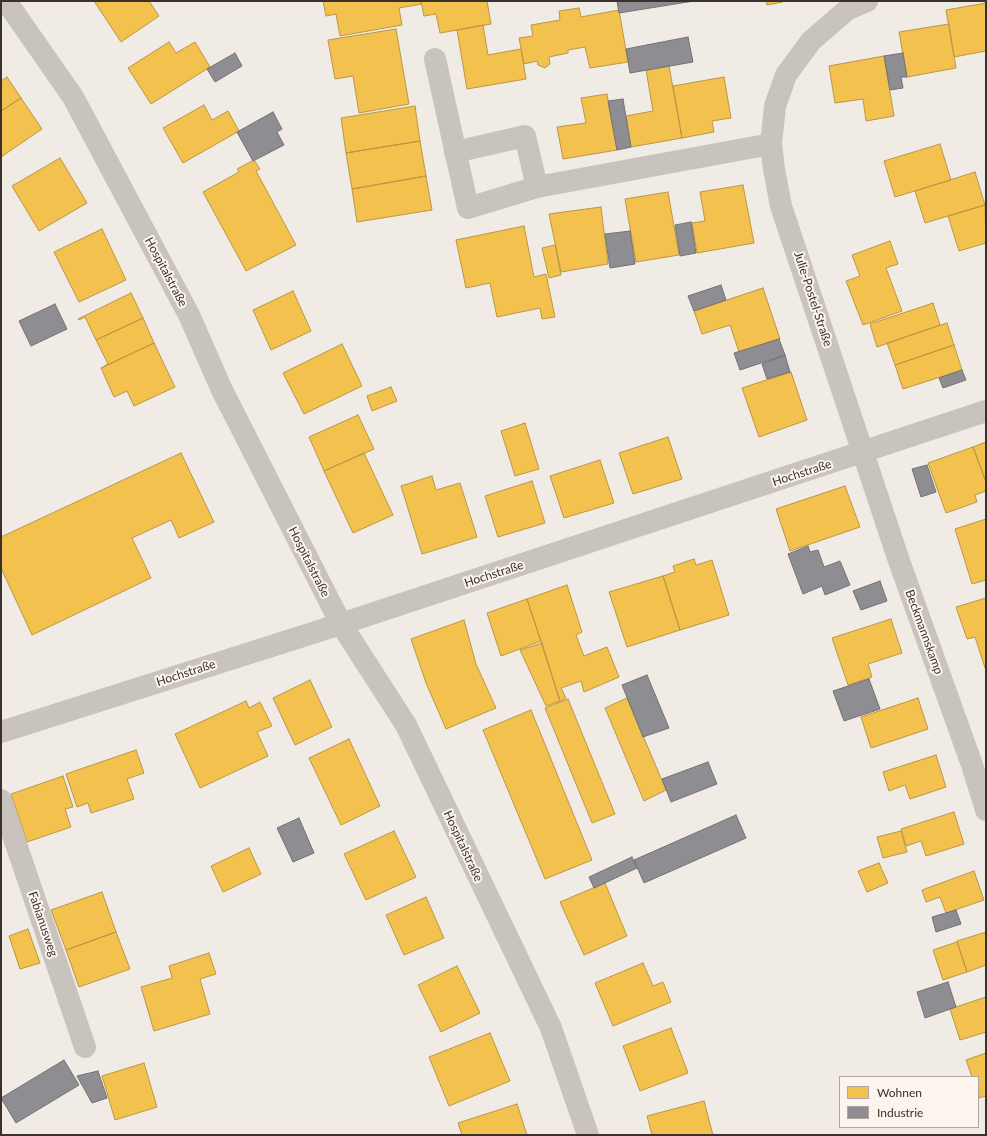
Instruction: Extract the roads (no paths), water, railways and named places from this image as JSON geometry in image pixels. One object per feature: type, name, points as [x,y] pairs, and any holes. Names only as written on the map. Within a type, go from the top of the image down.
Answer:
[{"type":"street","name":"Hospitalstraße","points":[[6,1],[73,97],[189,315],[222,390],[341,624],[409,732],[551,1028],[588,1135]]},
{"type":"street","name":"Julie-Postel-Straße","points":[[863,453],[781,206],[771,144],[776,106],[786,76],[811,41],[848,9],[867,1]]},
{"type":"street","points":[[435,59],[468,208],[537,187],[771,144]]},
{"type":"street","points":[[455,152],[525,136],[537,187]]},
{"type":"street","name":"Hochstraße","points":[[1,732],[341,624],[863,453],[986,411]]},
{"type":"street","name":"Beckmannskamp","points":[[863,453],[898,558],[972,764],[986,810]]},
{"type":"street","name":"Fabianusweg","points":[[1,800],[85,1047]]}]
